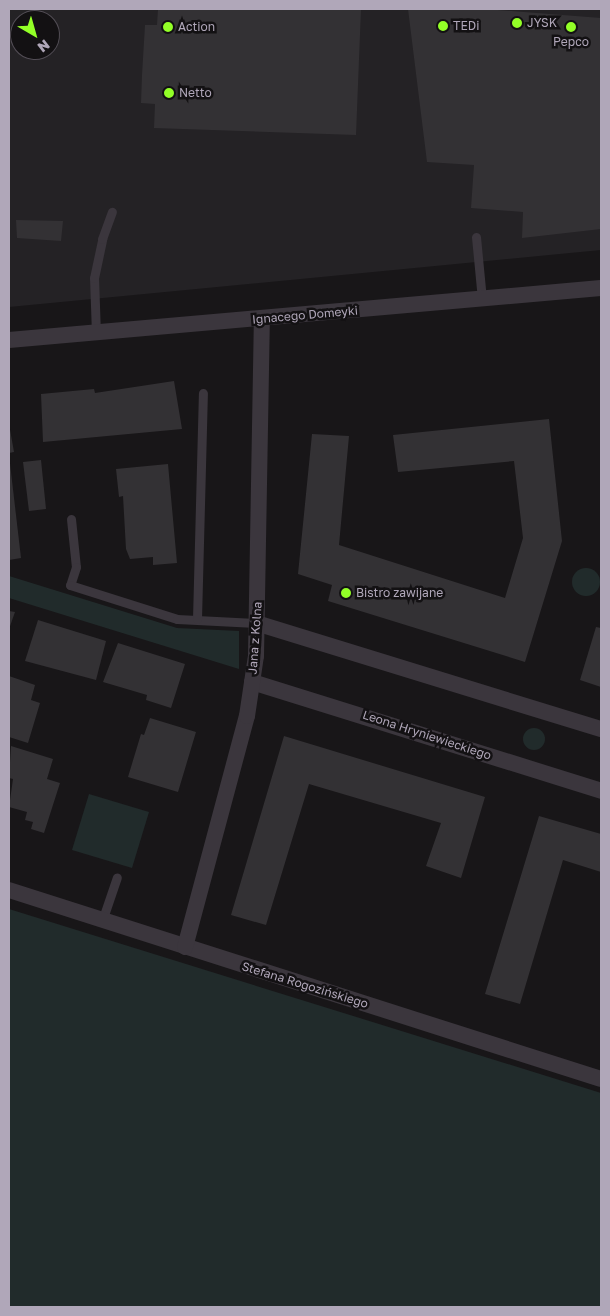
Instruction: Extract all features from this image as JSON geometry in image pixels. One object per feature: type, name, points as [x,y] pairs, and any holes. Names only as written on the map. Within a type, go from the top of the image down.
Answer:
[{"type":"street","name":"Ignacego Domeyki","points":[[9,340],[262,320],[601,288]]},
{"type":"street","name":"Jana z Kolna","points":[[185,947],[244,726],[252,682],[256,623],[262,320]]},
{"type":"street","points":[[256,623],[601,729]]},
{"type":"street","name":"Leona Hryniewieckiego","points":[[252,682],[601,791]]},
{"type":"street","name":"Stefana Rogozińskiego","points":[[9,890],[601,1079]]},
{"type":"lane","points":[[96,334],[94,278],[102,240],[112,212]]},
{"type":"lane","points":[[476,237],[482,299]]},
{"type":"lane","points":[[197,619],[203,393]]},
{"type":"lane","points":[[71,519],[76,567],[70,584],[177,619],[256,623]]},
{"type":"lane","points":[[102,921],[117,877]]},
{"type":"shaded area","points":[[9,9],[601,9],[601,250],[9,307]]},
{"type":"shaded area","points":[[586,568],[596,572],[600,582],[596,592],[586,596],[576,592],[572,582],[576,572]]},
{"type":"shaded area","points":[[9,576],[177,628],[239,631],[239,669],[9,598]]},
{"type":"shaded area","points":[[534,728],[542,731],[545,739],[542,747],[534,750],[526,747],[523,739],[526,731]]},
{"type":"shaded area","points":[[89,794],[149,812],[132,868],[72,850]]},
{"type":"shaded area","points":[[9,909],[601,1093],[601,1307],[9,1307]]},
{"type":"building","points":[[158,9],[361,9],[356,135],[154,128],[155,104],[141,103],[145,25],[157,25]]},
{"type":"building","points":[[408,9],[485,9],[601,18],[601,229],[522,238],[523,212],[471,208],[474,165],[427,162]]},
{"type":"building","points":[[16,220],[63,221],[61,241],[17,238]]},
{"type":"building","points":[[174,381],[182,429],[43,442],[41,394],[94,389],[95,393]]},
{"type":"building","points":[[549,419],[562,541],[525,662],[328,601],[332,585],[298,574],[312,434],[349,436],[339,545],[505,598],[523,538],[514,461],[398,472],[393,435]]},
{"type":"building","points":[[9,424],[14,452],[9,453]]},
{"type":"building","points":[[9,455],[21,558],[9,560]]},
{"type":"building","points":[[41,460],[46,509],[29,511],[23,462]]},
{"type":"building","points":[[168,464],[177,563],[153,565],[153,557],[130,559],[126,549],[123,496],[119,497],[116,469]]},
{"type":"building","points":[[9,611],[15,612],[9,629]]},
{"type":"building","points":[[38,620],[106,641],[96,680],[25,661]]},
{"type":"building","points":[[596,627],[601,628],[601,687],[580,680]]},
{"type":"building","points":[[118,643],[185,664],[171,708],[146,700],[147,695],[103,682]]},
{"type":"building","points":[[9,676],[35,685],[31,700],[40,703],[28,743],[9,737]]},
{"type":"building","points":[[150,718],[196,732],[178,792],[128,777],[141,734],[144,735]]},
{"type":"building","points":[[284,736],[485,797],[461,878],[426,866],[441,823],[309,784],[266,925],[231,915]]},
{"type":"building","points":[[11,746],[53,759],[47,779],[60,783],[44,833],[31,829],[33,822],[25,820],[27,812],[9,807],[13,779],[9,778]]},
{"type":"building","points":[[539,816],[601,834],[601,872],[563,860],[520,1004],[485,994]]},
{"type":"place","name":"JYSK","points":[[517,23]]},
{"type":"place","name":"TEDi","points":[[443,26]]},
{"type":"place","name":"Action","points":[[168,27]]},
{"type":"place","name":"Pepco","points":[[571,27]]},
{"type":"place","name":"Netto","points":[[169,93]]},
{"type":"place","name":"Bistro zawijane","points":[[346,593]]}]
